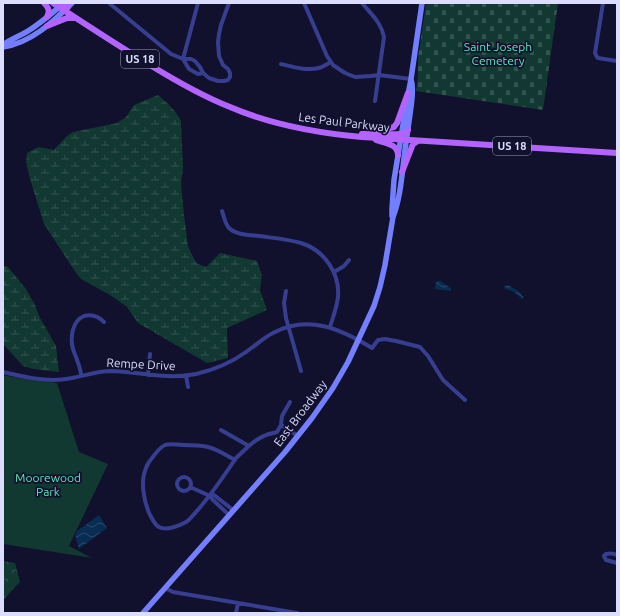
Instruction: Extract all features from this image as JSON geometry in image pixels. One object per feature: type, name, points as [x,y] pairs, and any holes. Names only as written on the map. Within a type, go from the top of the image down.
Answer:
[{"type":"main road","points":[[44,3],[48,8],[49,13],[47,17]]},
{"type":"main road","name":"Les Paul Parkway","points":[[53,3],[66,5],[77,19],[175,80],[230,107],[263,119],[322,133],[367,138],[404,135],[420,141],[617,153]]},
{"type":"main road","name":"East Broadway","points":[[143,613],[298,436],[320,408],[335,385],[348,363],[359,339],[373,308],[380,287],[393,217],[399,196],[408,93],[422,3]]},
{"type":"main road","points":[[3,46],[9,40],[27,31],[66,5]]},
{"type":"main road","points":[[3,46],[9,46],[21,42],[38,32],[46,26],[66,5]]},
{"type":"main road","points":[[46,26],[67,18],[77,19]]},
{"type":"main road","name":"East Broadway","points":[[393,217],[393,193],[398,155],[404,135],[413,92],[411,79]]},
{"type":"main road","points":[[386,129],[394,127],[397,124],[408,93]]},
{"type":"main road","points":[[349,136],[367,134],[404,135]]},
{"type":"main road","points":[[367,138],[394,146],[398,151],[398,155]]},
{"type":"main road","points":[[402,172],[413,144],[420,141]]},
{"type":"main road","points":[[597,151],[617,149]]},
{"type":"street","points":[[108,3],[171,54],[183,59],[191,59],[195,61],[203,73],[209,78],[218,81],[228,80],[230,77],[228,69],[223,65],[219,56],[219,34],[229,3]]},
{"type":"street","points":[[304,3],[327,56],[339,69],[350,76],[360,77],[379,75],[411,79]]},
{"type":"street","points":[[362,3],[376,18],[383,32],[384,42],[376,101]]},
{"type":"street","points":[[603,3],[595,54],[596,57],[617,61]]},
{"type":"street","points":[[197,4],[183,59],[189,69],[198,74],[203,73]]},
{"type":"street","points":[[281,64],[311,69],[322,68],[331,62]]},
{"type":"street","points":[[222,211],[228,227],[234,231],[294,242],[307,246],[315,250],[328,262],[334,272],[338,297],[330,327]]},
{"type":"street","points":[[334,272],[344,266],[349,260]]},
{"type":"street","points":[[286,291],[284,310],[301,371]]},
{"type":"street","points":[[82,376],[72,344],[72,332],[75,324],[82,318],[88,316],[98,317],[104,322]]},
{"type":"street","name":"Rempe Drive","points":[[3,372],[52,380],[67,379],[96,372],[111,371],[148,375],[186,375],[211,369],[235,360],[272,333],[288,326],[308,324],[330,327],[359,339],[372,348],[378,340],[385,339],[420,347],[428,356],[443,380],[466,400]]},
{"type":"street","points":[[148,375],[150,354]]},
{"type":"street","points":[[186,375],[188,387]]},
{"type":"street","points":[[290,402],[282,416],[281,425],[298,436]]},
{"type":"street","name":"East Broadway","points":[[235,460],[208,447],[172,444],[165,445],[160,449],[154,455],[146,468],[143,485],[144,500],[156,524],[160,528],[170,528],[187,522],[210,496],[235,460],[249,446],[265,435],[277,432],[281,425]]},
{"type":"street","points":[[220,430],[249,446]]},
{"type":"street","points":[[190,487],[210,496],[231,513]]},
{"type":"street","points":[[617,555],[610,553],[604,556],[606,560],[617,563]]},
{"type":"street","points":[[165,588],[173,592],[297,613]]},
{"type":"street","points":[[236,613],[238,603]]},
{"type":"green space","name":"Saint Joseph Cemetery","points":[[426,3],[558,3],[543,110],[416,91],[418,58]]},
{"type":"green space","points":[[158,95],[174,110],[181,121],[183,168],[181,184],[184,215],[188,246],[196,263],[206,267],[220,253],[257,261],[262,275],[260,290],[267,310],[227,328],[228,358],[207,363],[138,323],[127,307],[110,295],[81,279],[44,224],[26,162],[27,153],[39,147],[54,150],[73,132],[117,123],[126,117],[134,105]]},
{"type":"green space","points":[[3,265],[8,267],[26,289],[35,305],[39,316],[56,346],[59,372],[33,369],[23,366],[3,344]]},
{"type":"green space","name":"Moorewood Park","points":[[3,375],[57,383],[79,452],[108,464],[69,546],[92,558],[3,544]]},
{"type":"green space","points":[[3,561],[15,563],[20,582],[3,601]]},
{"type":"water","points":[[437,281],[440,281],[451,288],[451,291],[435,289]]},
{"type":"water","points":[[508,285],[520,292],[524,298],[522,299],[514,292],[503,288]]},
{"type":"water","points":[[99,515],[107,528],[79,549],[75,535],[77,531]]}]
